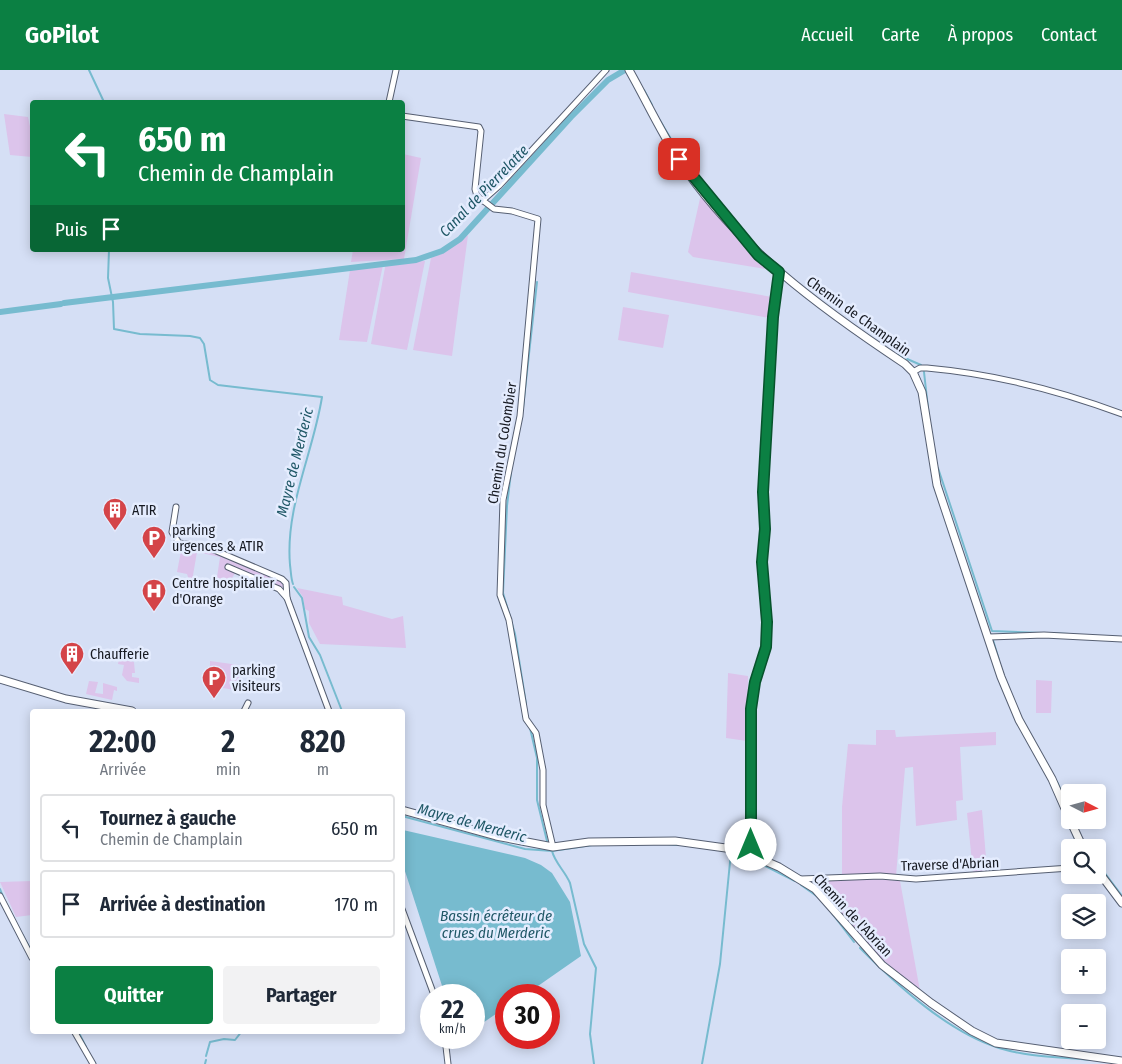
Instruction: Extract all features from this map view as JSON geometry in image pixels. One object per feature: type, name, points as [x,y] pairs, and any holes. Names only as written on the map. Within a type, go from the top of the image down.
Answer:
[{"type":"street","points":[[389,100],[396,70]]},
{"type":"street","name":"Chemin de Champlain","points":[[629,70],[658,124],[691,176],[758,255],[806,295],[905,364],[913,372],[922,392],[931,460],[937,485],[1001,676],[1019,720],[1052,779],[1061,800]]},
{"type":"street","points":[[405,116],[479,127],[481,132],[475,189],[476,196],[486,205],[518,165],[604,72]]},
{"type":"street","name":"Chemin du Colombier","points":[[486,205],[538,219],[520,416],[503,500],[500,595],[509,620],[526,719],[536,733],[543,770],[543,805],[553,847]]},
{"type":"street","points":[[751,854],[751,709],[755,682],[766,647],[767,622],[762,562],[765,529],[763,492],[773,317],[779,272]]},
{"type":"street","points":[[913,372],[920,368],[926,368],[1000,377],[1087,401],[1122,414]]},
{"type":"street","points":[[176,507],[172,532],[179,543],[207,547],[282,579],[286,584],[287,598],[329,709]]},
{"type":"street","points":[[228,567],[279,589],[287,598]]},
{"type":"street","points":[[989,637],[1044,635],[1122,639]]},
{"type":"street","points":[[0,678],[58,697],[121,709]]},
{"type":"street","points":[[245,709],[248,703]]},
{"type":"street","name":"Chemin de l'Abrian","points":[[405,811],[496,836],[553,847],[589,842],[675,841],[714,845],[751,854],[801,879],[828,902],[856,938],[882,965],[931,1003],[972,1031],[996,1043],[1122,1060]]},
{"type":"street","name":"Traverse d'Abrian","points":[[801,879],[880,876],[916,878],[1061,869]]},
{"type":"street","points":[[1106,882],[1122,903]]},
{"type":"street","points":[[0,896],[30,954]]},
{"type":"street","points":[[405,917],[430,984]]},
{"type":"street","points":[[76,1034],[93,1064]]},
{"type":"street","points":[[446,1049],[448,1064]]},
{"type":"shaded area","points":[[4,114],[28,117],[30,126],[30,157],[10,155]]},
{"type":"shaded area","points":[[405,154],[421,158],[404,259],[351,262],[353,252],[405,252]]},
{"type":"shaded area","points":[[701,194],[765,269],[693,257],[688,252]]},
{"type":"shaded area","points":[[468,235],[452,356],[413,350],[431,258],[444,253]]},
{"type":"shaded area","points":[[425,261],[407,350],[371,344],[386,262]]},
{"type":"shaded area","points":[[383,265],[367,342],[339,340],[350,270]]},
{"type":"shaded area","points":[[631,272],[772,297],[769,318],[628,292]]},
{"type":"shaded area","points":[[623,307],[669,315],[663,348],[618,340]]},
{"type":"shaded area","points":[[182,546],[206,548],[281,580],[284,588],[238,569],[225,588],[216,584],[220,557],[197,552],[192,581],[189,580],[187,574],[177,572]]},
{"type":"shaded area","points":[[297,588],[342,597],[343,605],[392,619],[403,616],[406,648],[320,644],[309,623],[309,611],[305,609],[303,597]]},
{"type":"shaded area","points":[[119,659],[134,662],[135,673],[132,673],[132,677],[139,678],[139,683],[127,681],[122,675],[124,665],[118,664]]},
{"type":"shaded area","points":[[210,661],[239,665],[239,683],[235,690],[210,686]]},
{"type":"shaded area","points":[[728,673],[748,676],[747,741],[726,738]]},
{"type":"shaded area","points":[[1036,680],[1052,681],[1051,713],[1036,713]]},
{"type":"shaded area","points":[[89,681],[98,682],[95,693],[103,694],[103,683],[117,687],[117,691],[114,690],[112,700],[86,694]]},
{"type":"shaded area","points":[[876,730],[895,730],[896,737],[996,732],[996,745],[960,747],[963,800],[956,801],[957,820],[916,826],[913,767],[905,768],[896,876],[842,875],[842,807],[848,744],[876,745]]},
{"type":"shaded area","points":[[982,810],[987,870],[973,872],[967,813]]},
{"type":"shaded area","points":[[878,879],[900,881],[920,991],[874,951],[828,896],[812,881]]},
{"type":"shaded area","points":[[30,881],[30,915],[16,917],[0,882]]},
{"type":"water","name":"Bassin écrêteur de crues du Merderic","points":[[405,830],[525,858],[541,865],[552,873],[570,902],[581,956],[541,984],[495,984],[495,1015],[485,1021],[485,984],[441,984],[405,871]]},
{"type":"waterway","name":"Mayre de Merderic","points":[[89,70],[103,100]]},
{"type":"waterway","name":"Canal de Pierrelatte","points":[[64,303],[416,260],[442,251],[460,239],[571,117],[608,80],[625,70]]},
{"type":"waterway","points":[[644,90],[652,105]]},
{"type":"waterway","points":[[659,119],[680,154]]},
{"type":"waterway","points":[[683,160],[741,230]]},
{"type":"waterway","name":"Mayre de Merderic","points":[[109,252],[108,278],[113,302],[114,329],[140,334],[200,338],[204,344],[210,380],[218,385],[322,397],[292,522],[290,565],[293,584]]},
{"type":"waterway","points":[[523,408],[537,282]]},
{"type":"waterway","name":"Canal de Pierrelatte","points":[[0,312],[61,304]]},
{"type":"waterway","points":[[898,355],[921,365]]},
{"type":"waterway","points":[[924,372],[929,417]]},
{"type":"waterway","points":[[938,468],[992,631],[1069,634]]},
{"type":"waterway","points":[[511,472],[507,506],[503,593],[515,634],[526,704]]},
{"type":"waterway","name":"Mayre de Merderic","points":[[294,587],[302,598],[309,637],[320,655],[341,709]]},
{"type":"waterway","points":[[993,640],[999,660]]},
{"type":"waterway","points":[[530,728],[537,758],[537,800],[547,841]]},
{"type":"waterway","points":[[1057,782],[1061,791]]},
{"type":"waterway","name":"Mayre de Merderic","points":[[405,817],[525,849],[552,851],[570,883],[584,944],[596,968],[590,1034],[594,1064]]},
{"type":"waterway","points":[[667,844],[677,845]]},
{"type":"waterway","points":[[552,851],[592,845]]},
{"type":"waterway","points":[[731,852],[745,856],[795,881]]},
{"type":"waterway","points":[[702,1064],[720,964],[731,852]]},
{"type":"waterway","points":[[1106,875],[1122,896]]},
{"type":"waterway","points":[[801,885],[818,897]]},
{"type":"waterway","points":[[0,889],[4,899]]},
{"type":"waterway","points":[[831,912],[854,942]]},
{"type":"waterway","points":[[22,934],[30,948]]},
{"type":"waterway","points":[[860,948],[924,1006],[961,1031],[980,1041],[1021,1053],[1090,1060]]},
{"type":"waterway","points":[[80,1034],[86,1047]]},
{"type":"waterway","points":[[206,1056],[210,1042],[224,1039],[235,1040],[240,1034]]},
{"type":"waterway","points":[[205,1064],[206,1060]]},
{"type":"place","name":"ATIR","points":[[115,531]]},
{"type":"place","name":"parking urgences & ATIR","points":[[154,559]]},
{"type":"place","name":"Centre hospitalier d'Orange","points":[[154,612]]},
{"type":"place","name":"Chaufferie","points":[[72,675]]},
{"type":"place","name":"parking visiteurs","points":[[214,699]]},
{"type":"route","points":[[679,159],[707,196],[758,255],[779,272],[773,317],[763,492],[765,529],[762,562],[767,622],[766,647],[752,694],[751,709],[751,845]]}]
